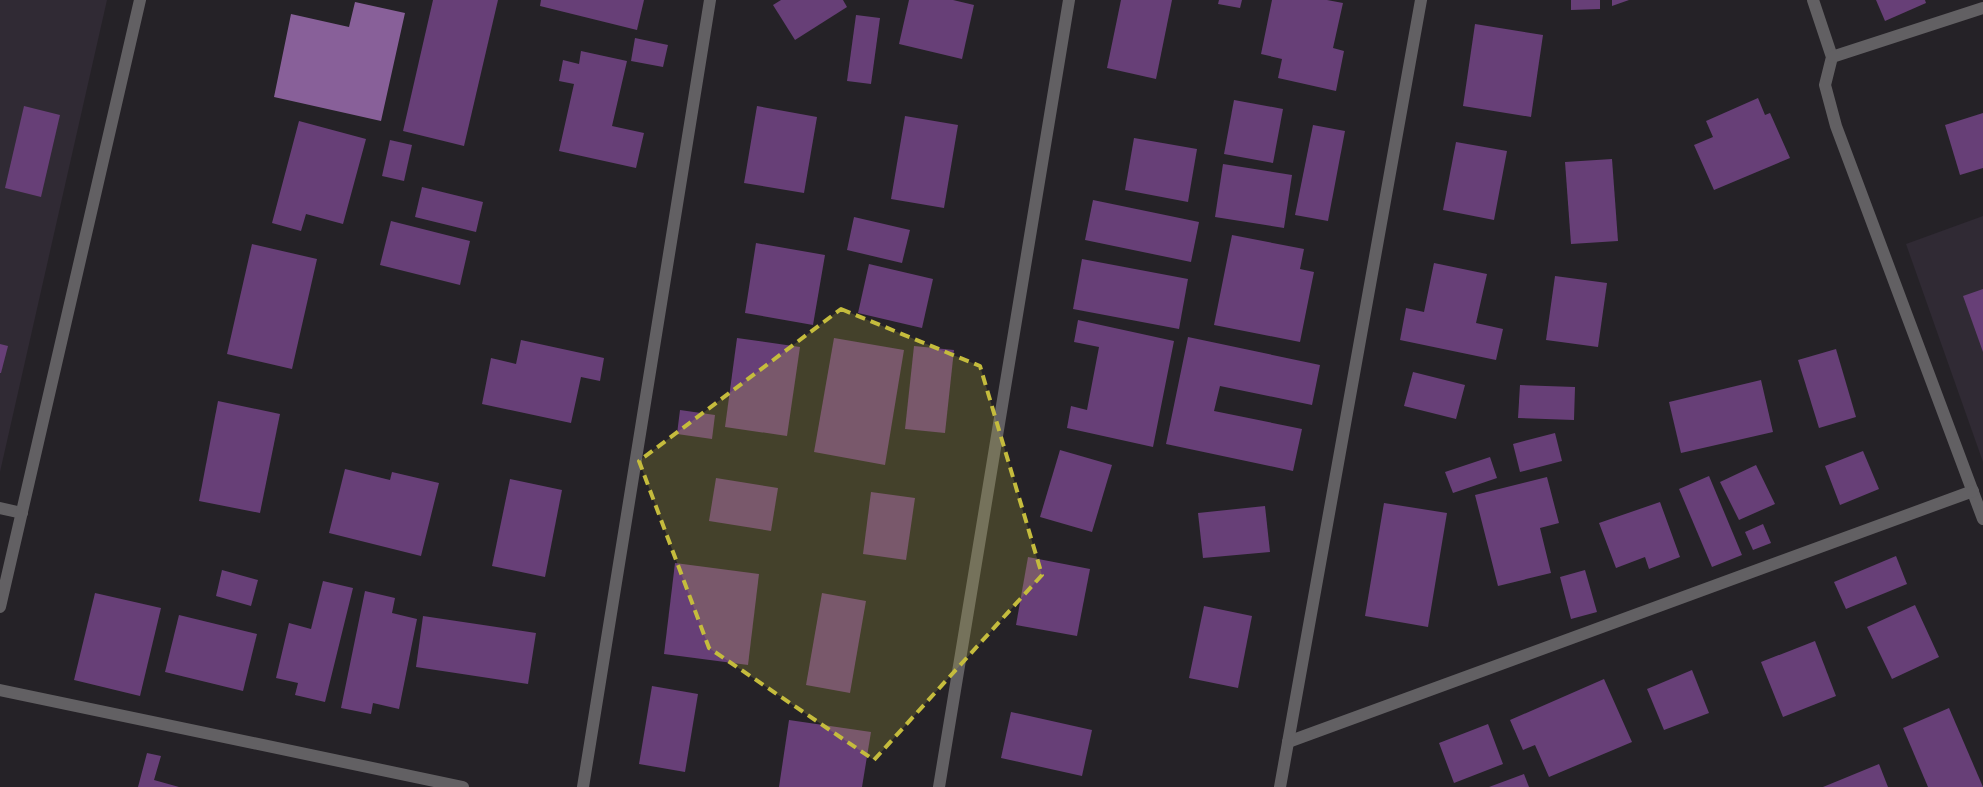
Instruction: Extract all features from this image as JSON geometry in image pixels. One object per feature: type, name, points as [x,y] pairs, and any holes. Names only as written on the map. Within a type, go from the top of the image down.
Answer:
[{"type":"street","points":[[0,607],[140,0]]},
{"type":"street","points":[[583,787],[710,0]]},
{"type":"street","points":[[939,787],[1069,0]]},
{"type":"street","points":[[1280,787],[1421,0]]},
{"type":"street","points":[[1813,0],[1832,57],[1825,85],[1836,126],[1983,519]]},
{"type":"street","points":[[1832,57],[1983,8]]},
{"type":"street","points":[[1288,742],[1973,491]]},
{"type":"street","points":[[0,508],[22,513]]},
{"type":"street","points":[[0,690],[463,787]]},
{"type":"highlighted area","points":[[841,309],[980,366],[1042,575],[874,760],[709,648],[639,461]]},
{"type":"shaded area","points":[[0,0],[107,0],[0,472]]},
{"type":"shaded area","points":[[355,2],[405,13],[381,121],[274,97],[291,14],[349,27]]},
{"type":"shaded area","points":[[1983,216],[1983,462],[1906,244]]},
{"type":"building","points":[[433,0],[498,0],[464,146],[403,131]]},
{"type":"building","points":[[541,0],[644,0],[637,30],[540,6]]},
{"type":"building","points":[[781,0],[843,0],[847,7],[795,40],[773,5]]},
{"type":"building","points":[[909,0],[953,0],[974,5],[962,59],[899,44]]},
{"type":"building","points":[[1121,0],[1172,0],[1156,79],[1107,68]]},
{"type":"building","points":[[1219,0],[1242,0],[1240,8],[1218,4]]},
{"type":"building","points":[[1272,0],[1327,0],[1343,3],[1333,48],[1344,51],[1336,91],[1278,78],[1282,59],[1261,54]]},
{"type":"building","points":[[1571,0],[1600,0],[1600,9],[1571,10]]},
{"type":"building","points":[[1612,0],[1629,0],[1612,6]]},
{"type":"building","points":[[1876,0],[1925,0],[1926,3],[1885,21]]},
{"type":"building","points":[[856,15],[880,18],[871,84],[847,81]]},
{"type":"building","points":[[1475,24],[1543,35],[1531,117],[1463,106]]},
{"type":"building","points":[[635,38],[668,45],[663,67],[631,61]]},
{"type":"building","points":[[581,51],[627,61],[612,126],[644,133],[636,168],[559,151],[574,84],[559,81],[563,60],[579,64]]},
{"type":"building","points":[[1758,98],[1765,115],[1770,113],[1790,158],[1714,190],[1694,145],[1713,137],[1706,121]]},
{"type":"building","points":[[1234,100],[1283,109],[1273,163],[1224,154]]},
{"type":"building","points":[[24,106],[60,115],[41,197],[5,188]]},
{"type":"building","points":[[757,106],[817,117],[804,193],[744,183]]},
{"type":"building","points":[[1983,113],[1983,168],[1960,175],[1945,125]]},
{"type":"building","points":[[905,116],[958,125],[944,208],[891,199]]},
{"type":"building","points":[[299,121],[366,139],[343,224],[306,214],[301,231],[272,223]]},
{"type":"building","points":[[1313,125],[1345,131],[1328,221],[1295,215]]},
{"type":"building","points":[[1134,138],[1197,149],[1188,202],[1125,190]]},
{"type":"building","points":[[390,140],[412,145],[404,181],[382,176]]},
{"type":"building","points":[[1456,142],[1507,151],[1494,220],[1443,210]]},
{"type":"building","points":[[1612,159],[1618,241],[1571,244],[1565,162]]},
{"type":"building","points":[[1223,164],[1292,175],[1284,228],[1215,217]]},
{"type":"building","points":[[422,187],[483,202],[476,232],[415,217]]},
{"type":"building","points":[[1093,200],[1199,222],[1191,262],[1085,240]]},
{"type":"building","points":[[854,217],[910,230],[902,263],[847,250]]},
{"type":"building","points":[[391,221],[470,241],[460,285],[380,265]]},
{"type":"building","points":[[1232,235],[1304,249],[1300,269],[1314,272],[1300,342],[1214,325]]},
{"type":"building","points":[[756,243],[825,255],[813,325],[745,313]]},
{"type":"building","points":[[252,244],[317,259],[292,369],[227,354]]},
{"type":"building","points":[[1082,259],[1188,279],[1179,329],[1073,309]]},
{"type":"building","points":[[1434,263],[1487,274],[1476,323],[1503,329],[1496,360],[1400,340],[1406,308],[1424,312]]},
{"type":"building","points":[[869,264],[933,279],[922,328],[858,313]]},
{"type":"building","points":[[1555,276],[1607,283],[1598,347],[1546,340]]},
{"type":"building","points":[[1983,289],[1983,352],[1963,296]]},
{"type":"building","points":[[1078,320],[1174,341],[1153,447],[1067,428],[1071,406],[1087,410],[1099,347],[1074,342]]},
{"type":"building","points":[[1188,337],[1320,365],[1312,405],[1220,386],[1214,411],[1302,429],[1293,471],[1166,444]]},
{"type":"building","points":[[737,338],[800,347],[787,436],[725,427]]},
{"type":"building","points":[[834,338],[904,350],[885,465],[814,452]]},
{"type":"building","points":[[521,340],[604,358],[600,381],[581,377],[571,423],[482,404],[491,358],[516,364]]},
{"type":"building","points":[[0,344],[8,346],[1,373],[0,373]]},
{"type":"building","points":[[914,346],[954,350],[945,433],[905,429]]},
{"type":"building","points":[[1836,349],[1856,417],[1819,428],[1798,360]]},
{"type":"building","points":[[1413,372],[1465,385],[1456,419],[1404,406]]},
{"type":"building","points":[[1761,380],[1773,432],[1681,453],[1669,402]]},
{"type":"building","points":[[1520,385],[1575,387],[1574,420],[1518,418]]},
{"type":"building","points":[[218,401],[280,414],[260,513],[199,501]]},
{"type":"building","points":[[680,410],[715,415],[712,439],[677,434]]},
{"type":"building","points":[[1555,433],[1562,461],[1520,472],[1513,444]]},
{"type":"building","points":[[1060,450],[1112,465],[1092,532],[1040,517]]},
{"type":"building","points":[[1863,451],[1879,489],[1840,505],[1825,466]]},
{"type":"building","points":[[1490,457],[1497,478],[1453,493],[1445,472]]},
{"type":"building","points":[[1756,465],[1775,504],[1739,520],[1720,482]]},
{"type":"building","points":[[345,469],[390,480],[392,472],[439,483],[421,556],[329,533]]},
{"type":"building","points":[[1709,476],[1742,555],[1712,567],[1679,489]]},
{"type":"building","points":[[1547,477],[1559,523],[1540,528],[1551,573],[1498,586],[1475,495]]},
{"type":"building","points":[[716,478],[778,488],[771,531],[709,521]]},
{"type":"building","points":[[510,479],[562,490],[545,577],[492,566]]},
{"type":"building","points":[[871,492],[915,498],[906,560],[863,554]]},
{"type":"building","points":[[1660,502],[1680,557],[1649,569],[1645,557],[1616,568],[1599,523]]},
{"type":"building","points":[[1384,503],[1447,513],[1428,627],[1365,616]]},
{"type":"building","points":[[1265,506],[1270,552],[1203,558],[1198,513]]},
{"type":"building","points":[[1763,524],[1771,543],[1753,550],[1745,532]]},
{"type":"building","points":[[1896,556],[1907,584],[1846,609],[1834,582]]},
{"type":"building","points":[[1028,557],[1090,569],[1077,636],[1016,625]]},
{"type":"building","points":[[675,563],[759,574],[748,665],[664,654]]},
{"type":"building","points":[[222,570],[258,580],[251,606],[216,596]]},
{"type":"building","points":[[1585,570],[1597,612],[1571,619],[1560,577]]},
{"type":"building","points":[[323,581],[353,588],[325,702],[295,695],[298,683],[276,678],[289,623],[311,629]]},
{"type":"building","points":[[365,591],[395,598],[392,613],[417,619],[399,709],[373,703],[371,714],[341,708]]},
{"type":"building","points":[[95,593],[161,608],[140,696],[74,680]]},
{"type":"building","points":[[822,593],[866,601],[850,693],[806,685]]},
{"type":"building","points":[[1915,605],[1939,657],[1892,679],[1867,627]]},
{"type":"building","points":[[1204,606],[1252,616],[1238,688],[1189,678]]},
{"type":"building","points":[[179,615],[257,634],[243,691],[165,672]]},
{"type":"building","points":[[423,616],[536,633],[528,684],[416,667]]},
{"type":"building","points":[[1815,641],[1836,696],[1783,717],[1761,662]]},
{"type":"building","points":[[1692,670],[1709,713],[1664,730],[1647,689]]},
{"type":"building","points":[[1604,679],[1632,742],[1549,777],[1535,745],[1523,750],[1510,720]]},
{"type":"building","points":[[652,686],[698,694],[685,772],[639,764]]},
{"type":"building","points":[[1949,708],[1983,787],[1928,787],[1903,728]]},
{"type":"building","points":[[1011,712],[1092,730],[1082,776],[1001,758]]},
{"type":"building","points":[[789,720],[871,732],[862,787],[779,787]]},
{"type":"building","points":[[1488,724],[1503,764],[1454,783],[1439,743]]},
{"type":"building","points":[[147,753],[161,756],[154,780],[179,787],[138,787]]},
{"type":"building","points":[[1879,764],[1888,787],[1823,787]]},
{"type":"building","points":[[1524,774],[1529,787],[1489,787]]}]
